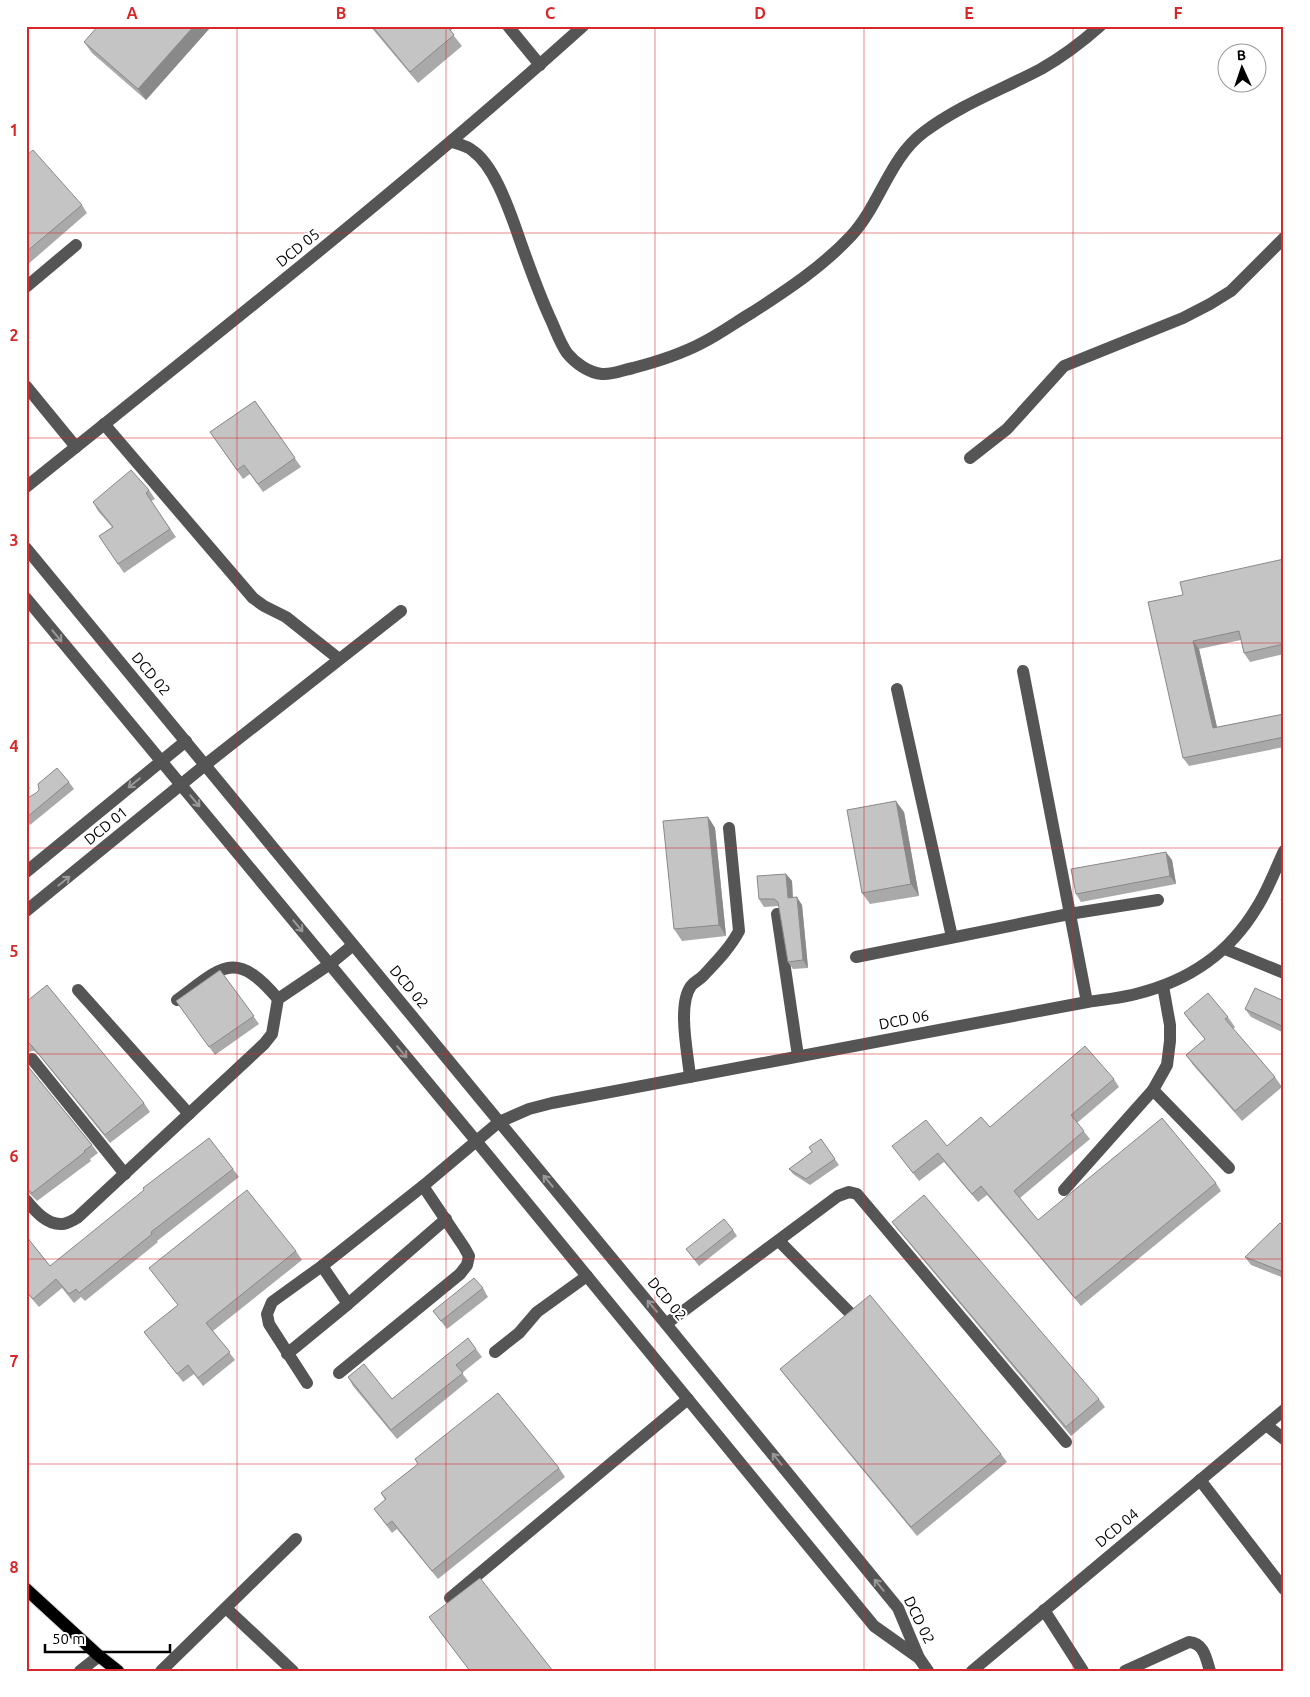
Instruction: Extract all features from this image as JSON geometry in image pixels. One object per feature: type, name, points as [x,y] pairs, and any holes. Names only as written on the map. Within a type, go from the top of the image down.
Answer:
[{"type":"main road","points":[[26,1589],[118,1671]]},
{"type":"street","points":[[508,26],[540,65]]},
{"type":"street","name":"DCD 05","points":[[26,487],[352,226],[452,142],[583,26]]},
{"type":"street","points":[[452,142],[473,151],[487,166],[495,180],[505,200],[541,299],[568,354],[586,369],[600,374],[610,374],[642,365],[702,343],[787,290],[820,265],[850,237],[871,209],[895,165],[908,147],[922,133],[962,107],[1055,60],[1100,26]]},
{"type":"street","points":[[970,458],[1007,429],[1064,366],[1182,318],[1210,304],[1231,291],[1284,238]]},
{"type":"street","points":[[26,286],[76,245]]},
{"type":"street","points":[[26,386],[76,447]]},
{"type":"street","points":[[104,424],[253,598],[286,617],[339,659]]},
{"type":"street","name":"DCD 02","points":[[26,548],[898,1608],[919,1658]]},
{"type":"street","name":"DCD 02","points":[[26,598],[477,1142],[874,1626],[919,1658]]},
{"type":"street","name":"DCD 01","points":[[26,911],[205,765],[401,611]]},
{"type":"street","points":[[1023,670],[1087,1002]]},
{"type":"street","points":[[897,689],[952,937]]},
{"type":"street","name":"DCD 01","points":[[26,872],[186,742]]},
{"type":"street","points":[[690,1077],[683,1010],[686,996],[692,986],[733,941],[739,931],[729,828]]},
{"type":"street","name":"DCD 06","points":[[307,1383],[286,1354],[268,1324],[267,1314],[272,1302],[322,1266],[424,1186],[499,1122],[529,1109],[552,1103],[1135,994],[1164,986],[1192,972],[1231,944],[1257,907],[1284,851]]},
{"type":"street","points":[[856,957],[1069,914],[1158,900]]},
{"type":"street","points":[[777,914],[798,1056]]},
{"type":"street","points":[[26,1200],[37,1213],[51,1222],[63,1224],[78,1218],[264,1044],[272,1034],[278,999],[330,964],[353,945]]},
{"type":"street","points":[[1225,949],[1284,973]]},
{"type":"street","points":[[177,1000],[215,971],[227,967],[238,967],[248,972],[265,984],[278,999]]},
{"type":"street","points":[[1064,1190],[1153,1090],[1167,1065],[1170,1025],[1164,986]]},
{"type":"street","points":[[78,990],[189,1114]]},
{"type":"street","points":[[32,1059],[125,1174]]},
{"type":"street","points":[[1153,1090],[1229,1168]]},
{"type":"street","points":[[340,1373],[460,1274],[467,1266],[469,1256],[424,1186]]},
{"type":"street","points":[[666,1324],[838,1196],[849,1192],[858,1194],[1066,1442]]},
{"type":"street","points":[[286,1354],[348,1304],[446,1219]]},
{"type":"street","points":[[778,1241],[851,1314]]},
{"type":"street","points":[[322,1266],[348,1304]]},
{"type":"street","points":[[495,1352],[519,1333],[537,1312],[587,1276]]},
{"type":"street","points":[[450,1598],[688,1399]]},
{"type":"street","name":"DCD 04","points":[[972,1671],[1284,1410]]},
{"type":"street","points":[[1266,1425],[1284,1439]]},
{"type":"street","points":[[1200,1480],[1284,1589]]},
{"type":"street","points":[[161,1671],[296,1539]]},
{"type":"street","points":[[226,1608],[293,1671]]},
{"type":"street","points":[[1044,1610],[1083,1671]]},
{"type":"street","points":[[1126,1671],[1188,1642],[1196,1642],[1202,1648],[1210,1671]]},
{"type":"street","points":[[80,1671],[99,1656]]},
{"type":"street","points":[[919,1658],[928,1671]]},
{"type":"building","points":[[98,26],[194,26],[138,89],[84,42]]},
{"type":"building","points":[[372,26],[447,26],[454,35],[410,72]]},
{"type":"building","points":[[33,150],[82,205],[26,252],[26,156]]},
{"type":"building","points":[[255,401],[295,458],[258,484],[244,465],[237,470],[210,432]]},
{"type":"building","points":[[131,470],[149,490],[146,493],[170,529],[118,564],[99,536],[113,527],[93,502]]},
{"type":"building","points":[[1284,559],[1284,644],[1244,653],[1239,631],[1193,641],[1213,728],[1284,714],[1284,737],[1183,758],[1148,602],[1183,595],[1180,582]]},
{"type":"building","points":[[57,768],[69,782],[26,818],[26,799],[39,790],[38,784]]},
{"type":"building","points":[[896,801],[911,884],[862,893],[847,810]]},
{"type":"building","points":[[708,817],[719,925],[674,929],[663,821]]},
{"type":"building","points":[[1166,852],[1170,876],[1076,894],[1071,869]]},
{"type":"building","points":[[786,874],[788,898],[797,897],[803,960],[788,962],[778,902],[774,899],[759,899],[757,876]]},
{"type":"building","points":[[220,970],[254,1016],[209,1047],[176,1001]]},
{"type":"building","points":[[47,985],[144,1103],[105,1135],[32,1046],[26,1043],[26,1002]]},
{"type":"building","points":[[1255,988],[1284,1001],[1284,1027],[1245,1009]]},
{"type":"building","points":[[1208,993],[1228,1017],[1225,1019],[1275,1077],[1235,1111],[1186,1055],[1205,1039],[1184,1013]]},
{"type":"building","points":[[1085,1046],[1114,1079],[1071,1115],[1084,1131],[1014,1191],[1038,1220],[1162,1118],[1216,1183],[1075,1298],[981,1186],[972,1194],[938,1153],[913,1173],[892,1146],[926,1120],[947,1146],[981,1117],[990,1127]]},
{"type":"building","points":[[26,1064],[92,1145],[32,1193],[26,1187]]},
{"type":"building","points":[[209,1138],[233,1169],[151,1232],[152,1234],[79,1293],[76,1289],[69,1294],[56,1279],[33,1299],[26,1291],[26,1236],[50,1266],[144,1190],[143,1188]]},
{"type":"building","points":[[821,1139],[835,1159],[806,1179],[789,1169],[812,1152],[809,1147]]},
{"type":"building","points":[[247,1190],[296,1251],[206,1323],[230,1352],[198,1378],[188,1365],[177,1374],[144,1332],[178,1305],[149,1268]]},
{"type":"building","points":[[924,1195],[1099,1399],[1066,1427],[892,1222]]},
{"type":"building","points":[[724,1219],[733,1230],[695,1260],[686,1249]]},
{"type":"building","points":[[1280,1223],[1284,1227],[1284,1268],[1281,1271],[1245,1257]]},
{"type":"building","points":[[474,1278],[483,1288],[441,1321],[433,1311]]},
{"type":"building","points":[[870,1295],[1001,1454],[911,1527],[780,1369]]},
{"type":"building","points":[[468,1338],[476,1349],[456,1365],[463,1373],[391,1430],[348,1377],[364,1364],[392,1399]]},
{"type":"building","points":[[498,1393],[559,1468],[432,1571],[392,1521],[387,1525],[374,1509],[386,1499],[381,1493],[418,1464],[415,1459]]},
{"type":"building","points":[[480,1578],[553,1671],[470,1671],[429,1617]]}]
